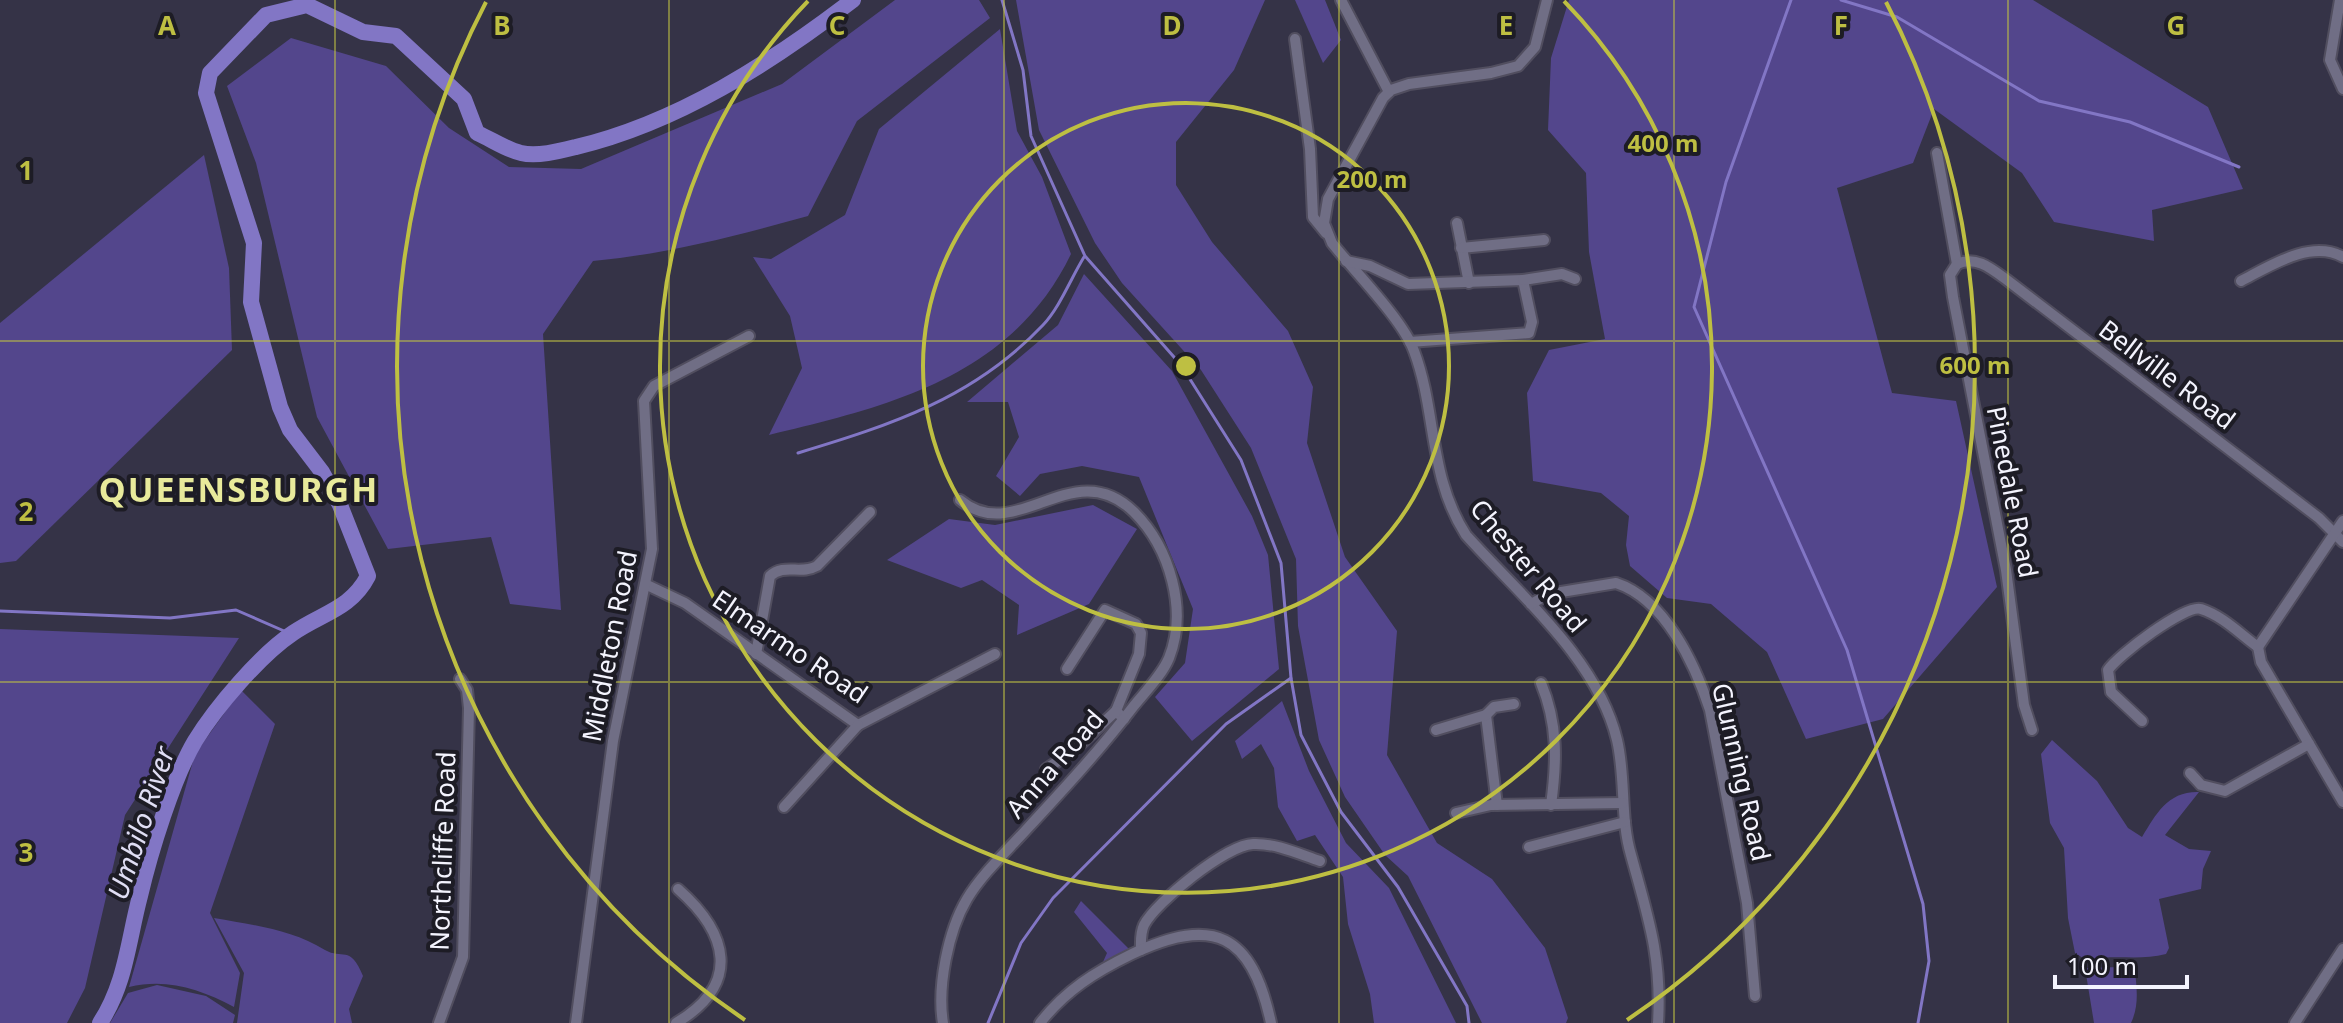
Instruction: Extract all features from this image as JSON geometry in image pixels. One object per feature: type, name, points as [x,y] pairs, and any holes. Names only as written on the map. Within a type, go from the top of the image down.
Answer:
[{"type":"street","points":[[1341,0],[1389,92]]},
{"type":"street","points":[[1326,233],[1324,217],[1331,194],[1389,92],[1409,84],[1491,73],[1518,66],[1535,47],[1547,0]]},
{"type":"street","points":[[2340,0],[2330,60],[2343,89]]},
{"type":"street","name":"Chester Road","points":[[1295,39],[1310,149],[1312,214],[1410,342],[1417,361],[1440,473],[1455,516],[1466,535],[1531,604],[1578,661],[1609,717],[1618,749],[1625,822],[1655,937],[1658,1023]]},
{"type":"street","name":"Pinedale Road","points":[[1937,153],[1957,264],[1950,275],[1953,297],[2006,570],[2024,705],[2032,730]]},
{"type":"street","points":[[1457,223],[1469,283]]},
{"type":"street","points":[[1461,248],[1544,240]]},
{"type":"street","points":[[2241,281],[2310,250],[2323,249],[2343,257]]},
{"type":"street","points":[[1346,261],[1370,266],[1408,284],[1523,280],[1562,274],[1575,279]]},
{"type":"street","name":"Bellville Road","points":[[1957,264],[1975,261],[2000,275],[2339,538]]},
{"type":"street","points":[[1410,342],[1529,333],[1532,322],[1523,280]]},
{"type":"street","name":"Middleton Road","points":[[576,1023],[613,741],[653,544],[646,396],[660,382],[749,336]]},
{"type":"street","name":"Anna Road","points":[[943,1023],[945,972],[966,901],[1167,663],[1177,621],[1174,584],[1150,532],[1127,505],[1094,490],[1069,492],[1006,513],[976,511],[960,500]]},
{"type":"street","points":[[756,654],[770,576],[781,569],[805,571],[817,566],[870,512]]},
{"type":"street","points":[[2258,647],[2339,538],[2343,521]]},
{"type":"street","name":"Glunning Road","points":[[1531,604],[1549,594],[1603,583],[1620,584],[1665,620],[1710,710],[1747,903],[1755,996]]},
{"type":"street","name":"Elmarmo Road","points":[[647,585],[685,603],[858,725],[995,654]]},
{"type":"street","points":[[2142,721],[2111,692],[2108,670],[2116,660],[2181,614],[2194,608],[2203,610],[2219,617],[2258,647],[2261,662],[2343,802]]},
{"type":"street","points":[[1046,769],[1120,715],[1141,645],[1141,633],[1136,624],[1105,610],[1067,669]]},
{"type":"street","name":"Northcliffe Road","points":[[439,1023],[463,957],[469,708],[467,690],[460,679]]},
{"type":"street","points":[[1541,683],[1555,725],[1556,762],[1551,805]]},
{"type":"street","points":[[1436,730],[1486,715],[1494,707],[1514,704]]},
{"type":"street","points":[[1486,715],[1497,805]]},
{"type":"street","points":[[784,807],[858,725]]},
{"type":"street","points":[[2190,773],[2201,785],[2225,791],[2309,744]]},
{"type":"street","points":[[1456,813],[1497,805],[1623,803]]},
{"type":"street","points":[[1529,847],[1625,822]]},
{"type":"street","points":[[1141,950],[1142,932],[1152,915],[1196,873],[1227,853],[1254,844],[1320,861]]},
{"type":"street","points":[[676,1023],[711,994],[718,976],[720,949],[714,928],[702,910],[678,889]]},
{"type":"street","points":[[1040,1023],[1079,983],[1141,950],[1193,933],[1206,933],[1225,941],[1245,957],[1256,972],[1271,1023]]},
{"type":"street","points":[[2295,1023],[2343,949]]},
{"type":"shaded area","points":[[895,0],[979,0],[990,18],[857,121],[808,216],[701,243],[593,261],[543,334],[561,610],[510,604],[491,537],[388,549],[317,417],[256,163],[227,86],[291,38],[386,66],[449,128],[509,167],[581,169],[782,84]]},
{"type":"shaded area","points":[[1016,0],[1265,0],[1234,70],[1176,142],[1176,185],[1212,242],[1288,331],[1313,387],[1307,443],[1345,557],[1397,631],[1387,755],[1437,843],[1492,879],[1545,948],[1568,1018],[1566,1023],[1482,1023],[1408,876],[1385,855],[1345,797],[1319,740],[1298,626],[1296,559],[1251,448],[1201,370],[1122,283],[1095,243],[1039,130]]},
{"type":"shaded area","points":[[1295,0],[1325,0],[1341,40],[1323,63]]},
{"type":"shaded area","points":[[1569,0],[2033,0],[2208,107],[2243,189],[2152,210],[2154,241],[2054,222],[2022,173],[1934,109],[1913,163],[1837,188],[1892,393],[1956,401],[1997,587],[1883,719],[1806,739],[1767,652],[1711,604],[1667,598],[1630,566],[1626,545],[1629,516],[1601,493],[1533,481],[1527,393],[1549,350],[1605,339],[1589,252],[1586,173],[1548,130],[1551,58]]},
{"type":"shaded area","points":[[1000,29],[1017,131],[1042,177],[1071,254],[1046,296],[1016,330],[982,357],[944,379],[903,397],[859,412],[769,435],[802,368],[790,316],[753,257],[771,259],[845,215],[879,129]]},
{"type":"shaded area","points":[[204,155],[229,268],[232,350],[16,561],[0,563],[0,323]]},
{"type":"shaded area","points":[[1084,274],[1172,371],[1252,516],[1268,555],[1279,669],[1192,741],[1155,697],[1185,663],[1193,609],[1139,477],[1082,466],[1040,474],[1020,496],[996,476],[1019,437],[1008,402],[967,402],[1058,325]]},
{"type":"shaded area","points":[[1093,505],[1137,529],[1089,604],[1017,635],[1019,605],[982,580],[961,588],[887,560],[949,519],[995,525]]},
{"type":"shaded area","points":[[0,629],[239,638],[125,815],[85,988],[67,1023],[0,1023]]},
{"type":"shaded area","points":[[241,690],[275,724],[210,913],[240,973],[234,1007],[183,987],[157,984],[129,987],[195,754]]},
{"type":"shaded area","points":[[1282,701],[1309,771],[1346,843],[1389,888],[1456,1023],[1374,1023],[1370,994],[1348,924],[1343,877],[1315,835],[1297,841],[1278,807],[1274,768],[1261,744],[1242,759],[1235,741]]},
{"type":"shaded area","points":[[2052,740],[2097,781],[2128,828],[2142,837],[2158,812],[2171,800],[2179,795],[2199,792],[2165,835],[2189,849],[2211,851],[2203,869],[2201,889],[2159,899],[2169,948],[2166,954],[2086,960],[2075,953],[2068,918],[2064,848],[2050,823],[2041,754]]},
{"type":"shaded area","points":[[1081,901],[1131,951],[1103,962],[1107,953],[1074,912]]},
{"type":"shaded area","points":[[214,918],[285,932],[331,953],[350,956],[363,976],[349,1009],[352,1023],[237,1023],[244,973]]},
{"type":"shaded area","points":[[2121,967],[2135,971],[2137,991],[2134,1017],[2131,1023],[2094,1023],[2085,968]]},
{"type":"shaded area","points":[[157,985],[206,996],[235,1015],[233,1023],[110,1023],[128,993]]},
{"type":"waterway","name":"Umbilo River","points":[[100,1023],[121,977],[144,879],[163,816],[195,741],[227,698],[267,654],[293,633],[344,603],[368,576],[340,505],[322,472],[290,430],[280,407],[251,302],[254,243],[206,93],[210,73],[266,15],[307,5],[363,32],[396,36],[464,99],[477,133],[516,152],[541,154],[614,136],[686,107],[756,68],[853,0]]},
{"type":"waterway","points":[[1002,0],[1023,70],[1031,136],[1085,256],[1181,365],[1241,460],[1281,563],[1291,678],[1301,735],[1341,812],[1398,887],[1467,1006],[1469,1023]]},
{"type":"waterway","points":[[1791,0],[1726,182],[1694,307],[1847,650],[1923,904],[1929,961],[1918,1023]]},
{"type":"waterway","points":[[1841,0],[1897,17],[2039,101],[2130,122],[2239,167]]},
{"type":"waterway","points":[[798,453],[930,406],[989,372],[1049,318],[1084,257]]},
{"type":"waterway","points":[[0,611],[170,618],[236,610],[291,634]]},
{"type":"waterway","points":[[988,1023],[1021,943],[1053,898],[1226,724],[1291,678]]},
{"type":"district","name":"QUEENSBURGH","points":[[239,490]]}]
